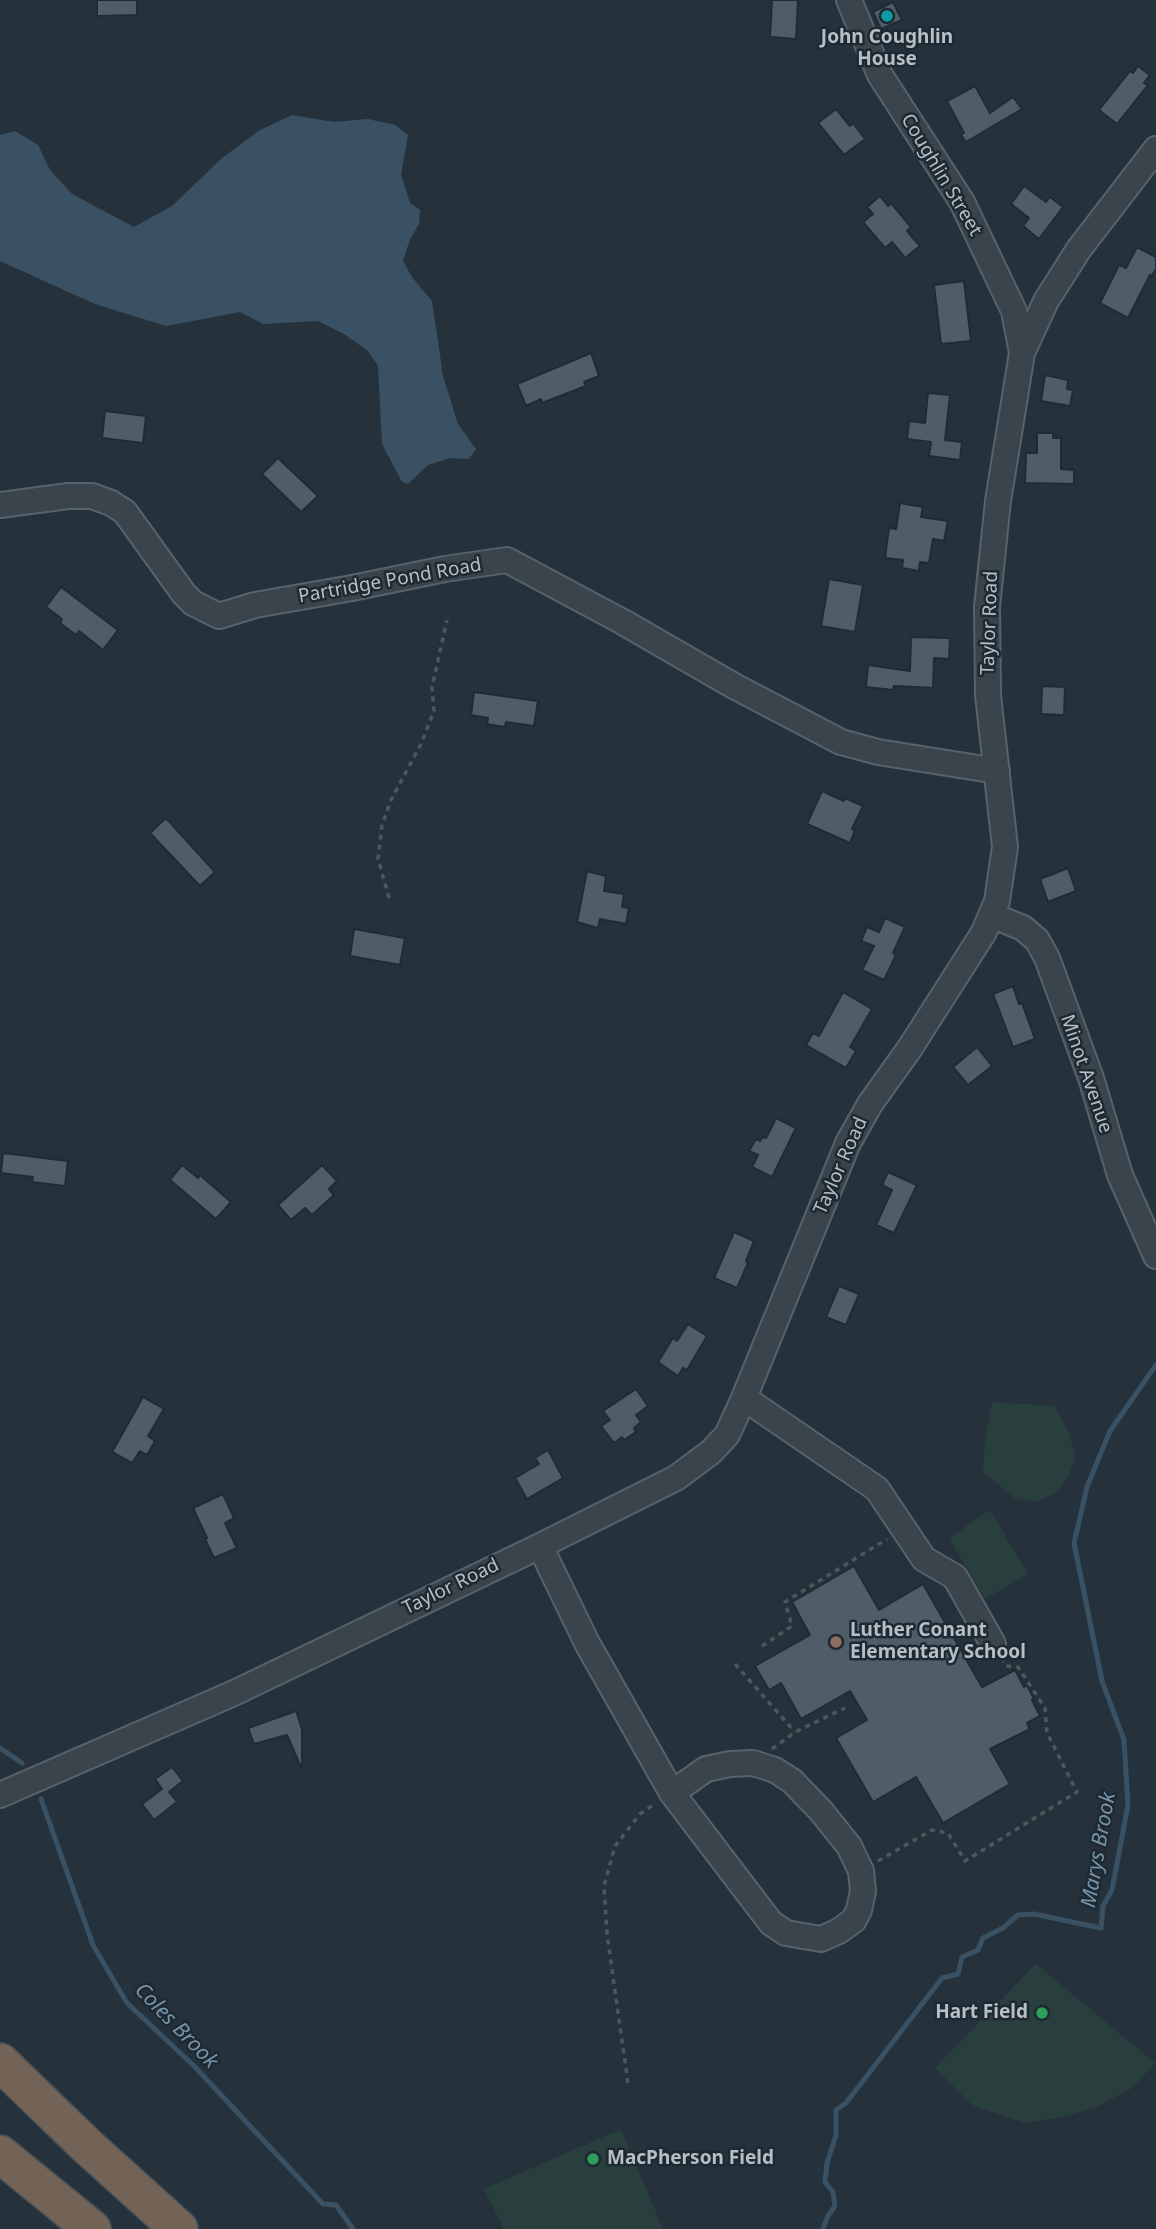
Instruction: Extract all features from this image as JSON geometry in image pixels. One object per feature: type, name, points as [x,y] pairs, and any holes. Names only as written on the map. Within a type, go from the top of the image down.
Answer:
[{"type":"highway","points":[[0,2062],[86,2145],[180,2229]]},
{"type":"highway","points":[[0,2154],[92,2229]]},
{"type":"street","name":"Coughlin Street","points":[[849,0],[880,75],[962,202],[1014,311],[1022,354]]},
{"type":"street","name":"Taylor Road","points":[[0,1795],[234,1693],[540,1546],[676,1478],[711,1452],[727,1435],[848,1143],[870,1104],[910,1048],[984,932],[997,901],[1006,847],[988,695],[987,607],[1000,489],[1022,354],[1046,301],[1079,249],[1156,149]]},
{"type":"street","name":"Partridge Pond Road","points":[[0,505],[68,496],[92,496],[111,503],[125,512],[184,594],[193,603],[219,617],[255,605],[445,569],[507,561],[841,742],[878,752],[998,771]]},
{"type":"street","name":"Minot Avenue","points":[[991,915],[1023,928],[1037,940],[1047,958],[1091,1078],[1120,1175],[1156,1256]]},
{"type":"street","points":[[744,1398],[877,1489],[924,1559],[955,1577],[993,1644]]},
{"type":"street","points":[[540,1546],[587,1643],[672,1793],[771,1923],[786,1933],[821,1938],[839,1931],[854,1920],[863,1891],[861,1871],[849,1846],[792,1781],[775,1770],[753,1763],[730,1764],[706,1769],[672,1793]]},
{"type":"path","points":[[389,898],[378,859],[382,825],[391,800],[421,744],[434,711],[432,687],[447,620]]},
{"type":"path","points":[[762,1646],[792,1626],[785,1602],[903,1528]]},
{"type":"path","points":[[861,1871],[932,1830],[948,1833],[965,1861],[1077,1792],[1047,1733],[1045,1708],[1018,1667],[1006,1666],[993,1644]]},
{"type":"path","points":[[735,1664],[795,1732]]},
{"type":"path","points":[[753,1763],[795,1732],[845,1708]]},
{"type":"path","points":[[628,2083],[607,1934],[604,1886],[615,1846],[640,1814],[672,1793]]},
{"type":"green space","points":[[992,1402],[1054,1406],[1069,1432],[1075,1457],[1069,1475],[1057,1491],[1038,1502],[1016,1499],[983,1472]]},
{"type":"green space","points":[[990,1510],[1028,1574],[985,1599],[949,1538]]},
{"type":"green space","name":"Hart Field","points":[[1036,1964],[1155,2063],[1132,2088],[1097,2107],[1026,2123],[972,2105],[935,2068]]},
{"type":"green space","name":"MacPherson Field","points":[[621,2129],[663,2229],[504,2229],[484,2189]]},
{"type":"water","points":[[292,115],[334,122],[368,119],[395,125],[408,135],[401,175],[410,203],[420,210],[419,224],[410,239],[403,261],[412,277],[432,301],[443,376],[458,424],[476,449],[469,459],[450,458],[428,465],[408,484],[402,482],[382,444],[378,366],[368,351],[344,334],[318,321],[263,324],[240,312],[166,326],[95,304],[0,261],[0,135],[15,131],[38,145],[50,170],[72,194],[134,227],[172,206],[222,158],[260,130]]},
{"type":"building","points":[[97,0],[137,0],[137,15],[97,16]]},
{"type":"building","points":[[772,0],[798,0],[796,39],[770,37]]},
{"type":"building","name":"John Coughlin House","points":[[893,2],[902,20],[881,29],[873,12]]},
{"type":"building","points":[[1138,66],[1150,75],[1144,83],[1148,85],[1117,124],[1099,110],[1130,71],[1133,73]]},
{"type":"building","points":[[975,86],[990,113],[1013,97],[1022,109],[966,142],[947,101]]},
{"type":"building","points":[[836,109],[850,126],[853,123],[865,139],[844,155],[818,123]]},
{"type":"building","points":[[1024,186],[1046,202],[1050,197],[1063,207],[1039,239],[1023,226],[1029,218],[1011,204]]},
{"type":"building","points":[[880,196],[888,206],[891,203],[911,227],[907,231],[920,246],[905,258],[892,242],[885,248],[863,222],[873,214],[867,207]]},
{"type":"building","points":[[1137,247],[1156,257],[1156,269],[1152,276],[1150,275],[1128,318],[1100,303],[1119,265],[1126,268]]},
{"type":"building","points":[[964,281],[971,341],[941,344],[934,285]]},
{"type":"building","points":[[591,353],[599,376],[584,382],[586,386],[542,403],[541,399],[526,406],[517,384]]},
{"type":"building","points":[[1045,375],[1068,380],[1067,389],[1073,390],[1070,406],[1041,401]]},
{"type":"building","points":[[928,393],[950,395],[945,440],[962,442],[960,460],[929,456],[931,442],[907,439],[909,421],[925,423]]},
{"type":"building","points":[[105,411],[146,416],[143,443],[102,438]]},
{"type":"building","points":[[1037,433],[1053,433],[1053,438],[1061,438],[1061,469],[1074,470],[1074,484],[1025,483],[1026,453],[1037,453]]},
{"type":"building","points":[[278,458],[318,496],[301,512],[262,474]]},
{"type":"building","points":[[900,503],[923,507],[921,517],[948,521],[944,541],[933,539],[929,563],[920,562],[919,571],[902,568],[903,560],[885,558],[889,528],[896,529]]},
{"type":"building","points":[[829,579],[863,585],[855,632],[821,626]]},
{"type":"building","points":[[61,587],[118,630],[103,650],[79,631],[76,635],[60,623],[62,619],[46,607]]},
{"type":"building","points":[[911,637],[950,638],[949,659],[934,658],[933,688],[894,686],[893,690],[866,687],[868,665],[910,671]]},
{"type":"building","points":[[1042,686],[1065,687],[1064,715],[1041,714]]},
{"type":"building","points":[[474,692],[538,701],[534,726],[506,722],[505,727],[487,724],[488,718],[471,715]]},
{"type":"building","points":[[822,791],[863,806],[852,829],[855,830],[850,843],[807,824]]},
{"type":"building","points":[[166,818],[215,872],[200,886],[150,833]]},
{"type":"building","points":[[1068,868],[1076,891],[1048,902],[1040,879]]},
{"type":"building","points":[[587,871],[606,876],[604,891],[624,894],[622,907],[629,908],[626,924],[600,919],[598,928],[577,922]]},
{"type":"building","points":[[885,918],[905,927],[884,980],[862,970],[874,946],[861,941],[867,927],[879,932]]},
{"type":"building","points":[[354,929],[405,938],[400,965],[350,956]]},
{"type":"building","points":[[1013,986],[1035,1039],[1013,1047],[993,994]]},
{"type":"building","points":[[843,992],[872,1009],[850,1047],[856,1051],[846,1068],[806,1045],[813,1033],[819,1036]]},
{"type":"building","points":[[977,1047],[992,1066],[968,1085],[953,1067]]},
{"type":"building","points":[[776,1118],[796,1128],[772,1177],[752,1167],[758,1155],[749,1151],[756,1139],[760,1141],[763,1137],[766,1138]]},
{"type":"building","points":[[3,1153],[68,1161],[65,1186],[32,1182],[33,1177],[1,1173]]},
{"type":"building","points":[[182,1165],[198,1178],[200,1175],[231,1202],[216,1219],[170,1180]]},
{"type":"building","points":[[322,1165],[337,1181],[329,1189],[334,1195],[312,1215],[305,1208],[291,1220],[278,1205]]},
{"type":"building","points":[[888,1172],[917,1185],[894,1233],[876,1225],[892,1190],[882,1185]]},
{"type":"building","points":[[734,1232],[754,1241],[737,1288],[714,1278]]},
{"type":"building","points":[[839,1286],[859,1294],[846,1325],[826,1317]]},
{"type":"building","points":[[688,1324],[707,1336],[687,1370],[683,1368],[678,1376],[658,1362],[673,1338],[677,1341]]},
{"type":"building","points":[[636,1389],[648,1406],[636,1415],[641,1422],[634,1428],[636,1432],[614,1443],[601,1426],[610,1420],[603,1411]]},
{"type":"building","points":[[143,1397],[164,1409],[148,1436],[155,1441],[147,1455],[140,1451],[132,1463],[112,1452]]},
{"type":"building","points":[[548,1450],[563,1478],[527,1499],[515,1478],[539,1464],[535,1458]]},
{"type":"building","points":[[223,1494],[234,1518],[225,1523],[237,1548],[214,1558],[193,1508]]},
{"type":"building","points":[[854,1566],[879,1610],[923,1584],[982,1687],[1015,1670],[1024,1687],[1027,1685],[1040,1716],[1027,1723],[1030,1729],[990,1749],[1010,1784],[943,1823],[916,1777],[873,1802],[836,1738],[867,1720],[850,1691],[801,1719],[781,1683],[769,1690],[755,1666],[810,1635],[792,1602]]},
{"type":"building","points":[[296,1711],[302,1729],[302,1770],[287,1735],[254,1744],[248,1728]]},
{"type":"building","points":[[172,1767],[183,1781],[169,1792],[177,1802],[154,1820],[142,1804],[162,1789],[155,1779]]},
{"type":"waterway","name":"Marys Brook","points":[[823,2229],[835,2206],[833,2192],[825,2182],[827,2163],[836,2135],[836,2110],[846,2103],[942,1978],[958,1974],[962,1957],[978,1950],[983,1938],[1003,1928],[1018,1915],[1034,1914],[1101,1928],[1103,1906],[1112,1890],[1128,1805],[1124,1740],[1102,1681],[1074,1543],[1087,1487],[1110,1431],[1156,1365]]},
{"type":"waterway","name":"Coles Brook","points":[[0,1748],[22,1763]]},
{"type":"waterway","name":"Coles Brook","points":[[41,1799],[93,1945],[127,2003],[194,2066],[323,2204],[336,2205],[353,2229]]},
{"type":"place","name":"John Coughlin House","points":[[887,16]]},
{"type":"place","name":"Luther Conant Elementary School","points":[[836,1642]]},
{"type":"place","name":"Hart Field","points":[[1042,2013]]},
{"type":"place","name":"MacPherson Field","points":[[593,2159]]}]
